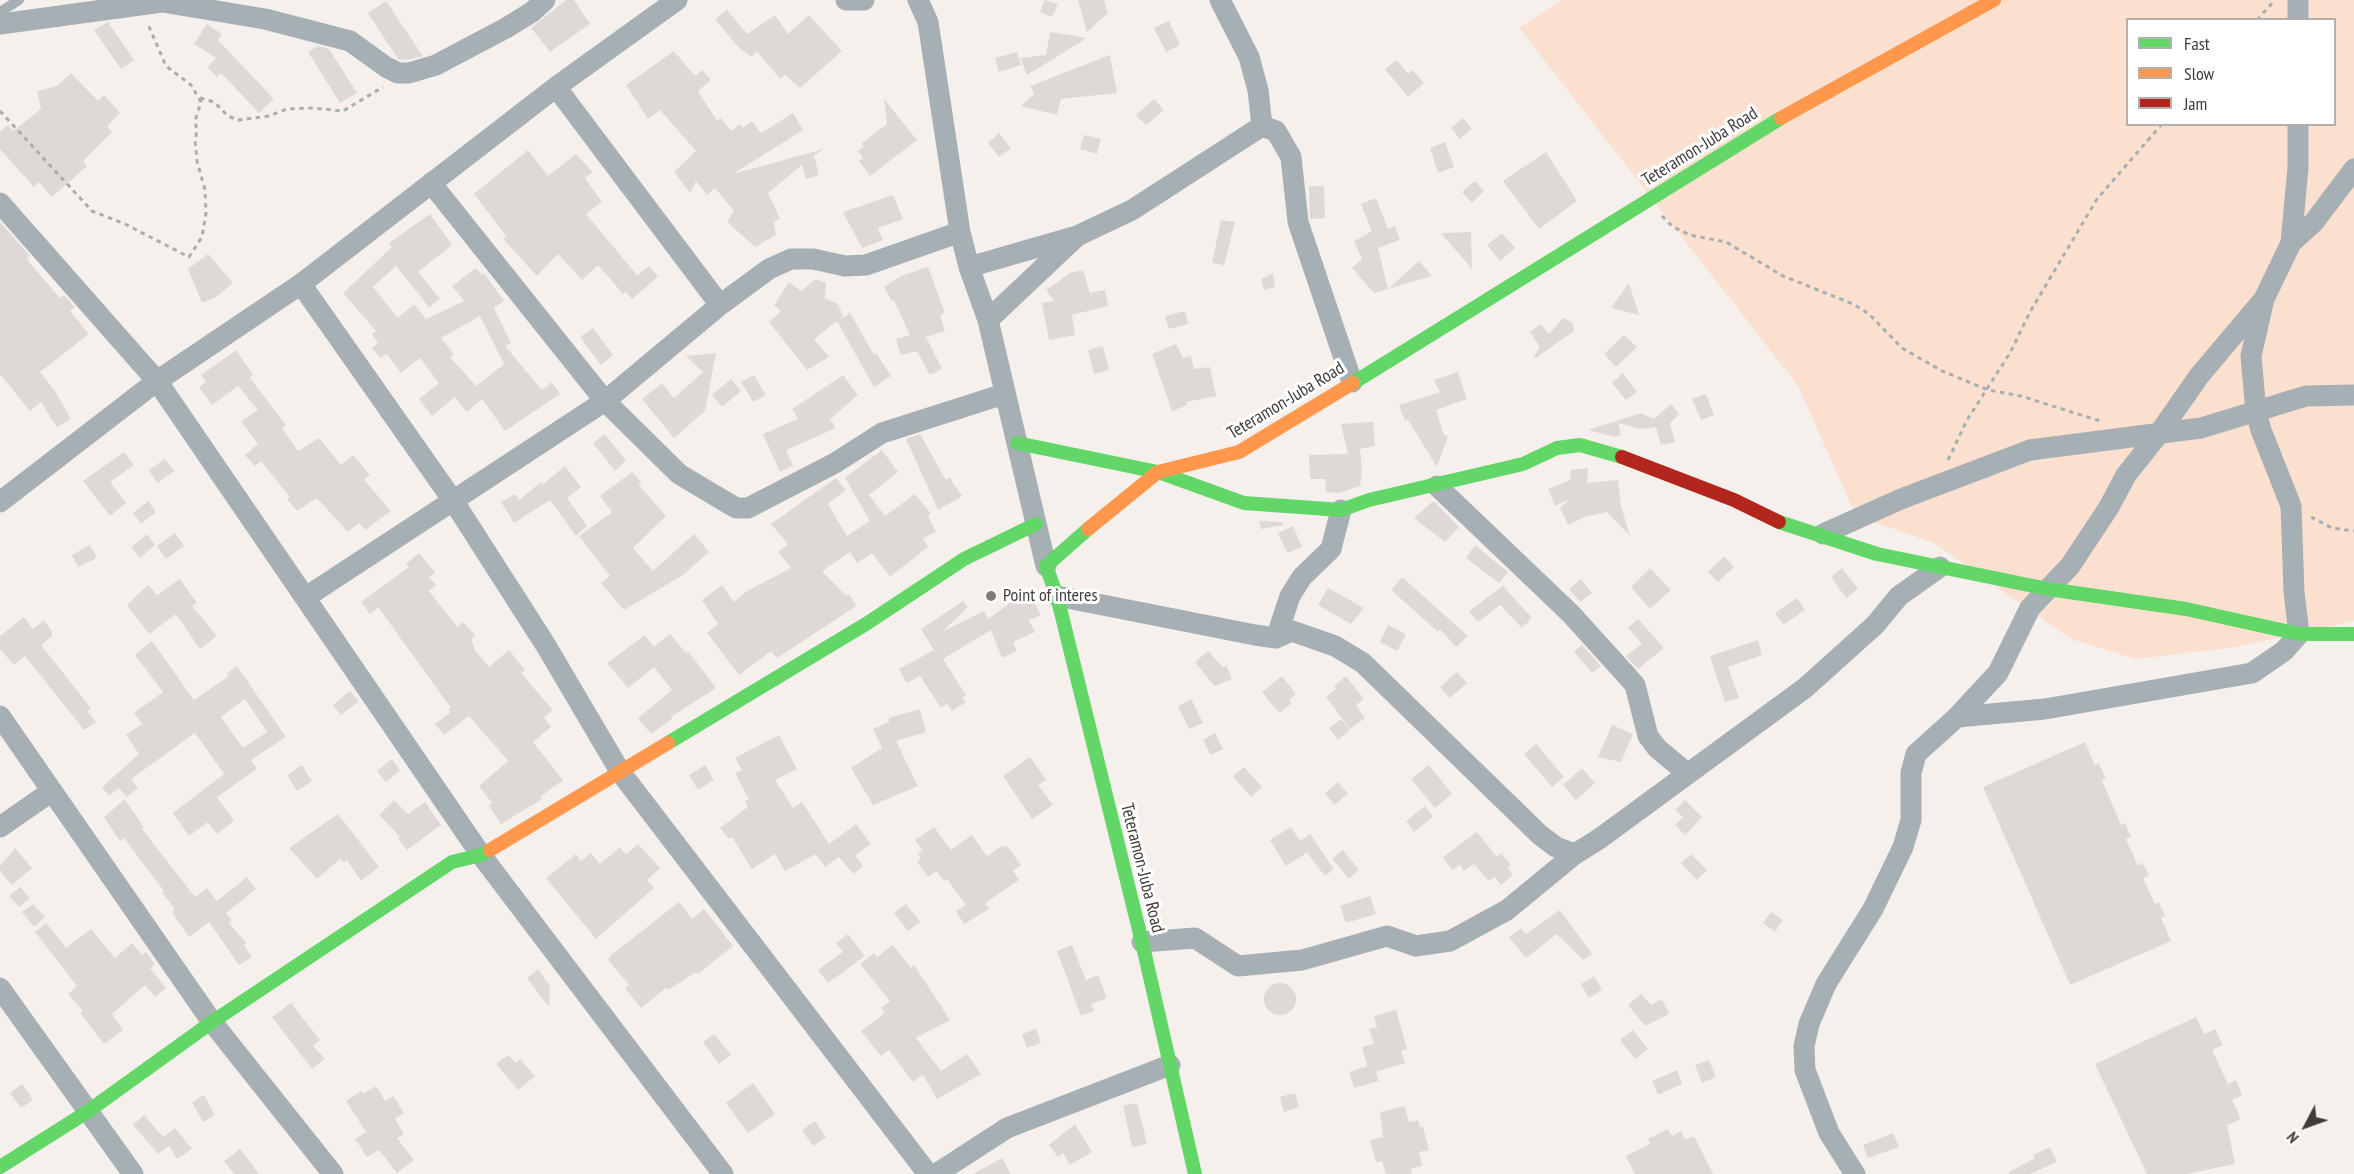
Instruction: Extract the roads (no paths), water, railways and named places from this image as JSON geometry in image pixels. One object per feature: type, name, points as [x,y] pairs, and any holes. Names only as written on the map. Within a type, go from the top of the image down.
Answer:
[{"type":"street","points":[[0,24],[90,14],[139,3],[162,2],[265,19],[350,41],[398,73],[409,73],[436,65],[507,28],[532,12],[545,0]]},
{"type":"street","points":[[0,502],[158,381],[302,284],[556,87],[677,0]]},
{"type":"street","points":[[846,0],[864,0]]},
{"type":"street","points":[[918,0],[928,22],[960,232],[969,267],[988,320],[1046,566]]},
{"type":"street","points":[[1220,0],[1249,57],[1258,90],[1262,126]]},
{"type":"street","name":"Teteramon-Juba Road","points":[[1196,1174],[1057,596],[1046,566],[1158,472],[1239,452],[1708,161],[1822,93],[1994,0]]},
{"type":"street","points":[[2298,0],[2298,18]]},
{"type":"street","points":[[556,87],[720,305]]},
{"type":"street","points":[[969,267],[1077,236],[1132,210],[1262,126]]},
{"type":"street","points":[[1262,126],[1276,131],[1291,157],[1298,222],[1352,382]]},
{"type":"street","points":[[1957,717],[2045,709],[2252,673],[2284,651],[2299,634],[2294,592],[2291,506],[2275,469],[2256,412],[2251,356],[2264,299],[2291,243],[2298,168],[2298,126]]},
{"type":"street","points":[[2291,243],[2314,222],[2354,169]]},
{"type":"street","points":[[430,183],[605,401],[679,474],[736,508],[748,508],[758,503],[835,463],[882,433],[1004,394]]},
{"type":"street","points":[[0,203],[158,381],[481,855],[723,1174]]},
{"type":"street","points":[[306,597],[605,401],[720,305],[769,269],[791,259],[813,259],[845,266],[866,265],[960,232]]},
{"type":"street","points":[[988,320],[1077,236]]},
{"type":"street","points":[[302,284],[454,502],[546,644],[621,773],[928,1174]]},
{"type":"street","points":[[1855,1174],[1829,1133],[1805,1070],[1804,1046],[1809,1024],[1826,984],[1873,909],[1903,847],[1911,820],[1911,773],[1916,754],[1957,717],[1998,673],[2027,614],[2070,566],[2109,507],[2126,475],[2158,435],[2199,376],[2264,299]]},
{"type":"street","points":[[1823,534],[1940,483],[2030,450],[2201,428],[2306,396],[2354,395]]},
{"type":"street","points":[[1017,443],[1100,458],[1158,472],[1244,503],[1341,510],[1379,497],[1437,486],[1523,464],[1557,448],[1580,445],[1600,449],[1734,500],[1776,521],[1823,534],[1877,554],[2048,589],[2186,609],[2299,634],[2354,634]]},
{"type":"street","points":[[1437,486],[1571,614],[1629,678],[1635,685],[1648,736],[1657,748],[1688,774]]},
{"type":"street","points":[[1276,638],[1290,596],[1302,577],[1331,549],[1341,510]]},
{"type":"street","points":[[0,1167],[87,1112],[212,1022],[452,862],[481,855],[866,624],[964,559],[1036,524]]},
{"type":"street","points":[[1142,942],[1195,938],[1238,966],[1302,960],[1387,936],[1416,946],[1450,941],[1507,910],[1575,854],[1805,688],[1875,625],[1899,596],[1940,567]]},
{"type":"street","points":[[1057,596],[1276,638],[1292,631],[1335,646],[1363,663],[1539,835],[1556,847],[1575,854]]},
{"type":"street","points":[[0,716],[212,1022],[333,1174]]},
{"type":"street","points":[[0,827],[52,791]]},
{"type":"street","points":[[0,988],[133,1174]]},
{"type":"street","points":[[936,1174],[1006,1128],[1170,1065]]},
{"type":"lane","points":[[0,12],[19,0]]},
{"type":"place","name":"Point of interes","points":[[991,596]]}]
